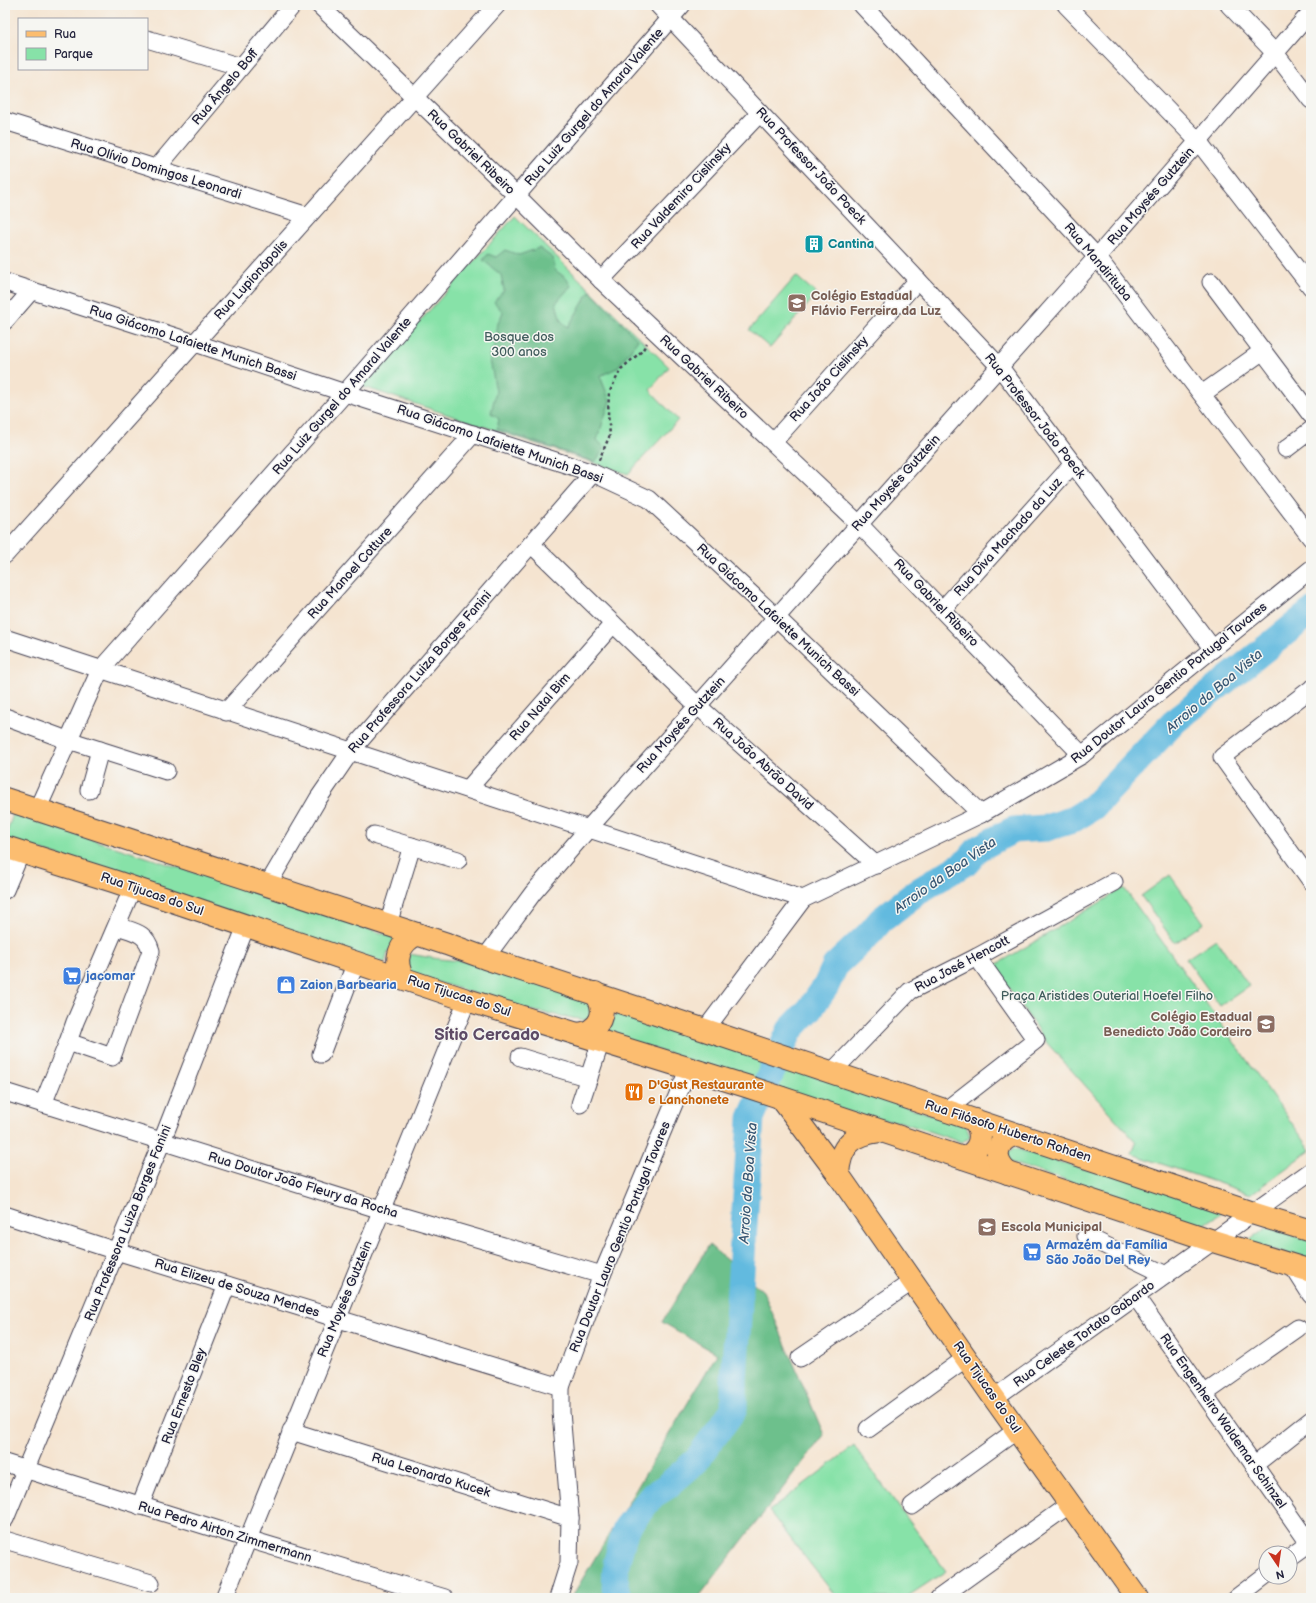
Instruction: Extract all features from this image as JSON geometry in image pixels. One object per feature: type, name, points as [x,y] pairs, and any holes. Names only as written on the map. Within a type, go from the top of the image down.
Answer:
[{"type":"main road","points":[[5,799],[267,886],[388,924],[485,958],[705,1030]]},
{"type":"main road","name":"Rua Tijucas do Sul","points":[[13,849],[132,887],[467,1000],[779,1097],[838,1174],[994,1398],[1137,1598]]},
{"type":"main road","points":[[403,978],[398,966],[398,953],[406,941],[418,934]]},
{"type":"main road","points":[[578,1034],[592,1030],[601,1018],[601,1005],[595,994]]},
{"type":"main road","name":"Rua Filósofo Huberto Rohden","points":[[705,1030],[1252,1213],[1311,1231]]},
{"type":"main road","points":[[779,1097],[1213,1241],[1301,1268]]},
{"type":"main road","points":[[964,1158],[974,1152],[980,1142],[980,1130],[974,1120]]},
{"type":"main road","points":[[838,1174],[839,1161],[844,1148],[854,1138],[866,1132],[880,1130]]},
{"type":"main road","points":[[1008,1173],[999,1164],[998,1158],[1000,1146],[1008,1137],[1020,1135]]},
{"type":"street","name":"Rua Ângelo Boff","points":[[156,169],[293,5]]},
{"type":"street","name":"Rua Gabriel Ribeiro","points":[[319,5],[517,196],[601,280],[860,524],[1082,755]]},
{"type":"street","name":"Rua Lupionópolis","points":[[5,555],[497,5]]},
{"type":"street","name":"Rua Professor João Poeck","points":[[658,5],[676,11],[760,112],[999,366],[1213,649]]},
{"type":"street","name":"Rua Mandirituba","points":[[862,5],[1097,257],[1311,538]]},
{"type":"street","points":[[1066,5],[1198,141],[1311,287]]},
{"type":"street","points":[[1229,5],[1275,53],[1311,100]]},
{"type":"street","name":"Rua Luiz Gurgel do Amaral Valente","points":[[37,810],[100,670],[345,393],[676,11]]},
{"type":"street","name":"Rua Moysés Gutztein","points":[[485,958],[533,893],[588,829],[1097,257],[1311,12]]},
{"type":"street","points":[[148,39],[241,67]]},
{"type":"street","name":"Rua Valdemiro Cislinsky","points":[[601,280],[760,112]]},
{"type":"street","name":"Rua Olívio Domingos Leonardi","points":[[5,121],[308,216]]},
{"type":"street","name":"Rua João Cislinsky","points":[[773,442],[918,280]]},
{"type":"street","name":"Rua Giácomo Lafaiette Munich Bassi","points":[[5,282],[593,474],[649,499],[776,617],[982,814]]},
{"type":"street","points":[[1211,282],[1311,415]]},
{"type":"street","points":[[5,321],[31,291]]},
{"type":"street","points":[[1202,394],[1263,351]]},
{"type":"street","points":[[1286,449],[1311,430]]},
{"type":"street","name":"Rua Manoel Cotture","points":[[226,712],[473,434]]},
{"type":"street","name":"Rua Diva Machado da Luz","points":[[942,610],[1073,464]]},
{"type":"street","name":"Rua Professora Luiza Borges Fanini","points":[[267,886],[318,799],[351,751],[593,474]]},
{"type":"street","name":"Rua João Abrão David","points":[[531,544],[698,706],[876,865]]},
{"type":"street","name":"Rua Doutor Lauro Gentio Portugal Tavares","points":[[705,1030],[803,899],[982,814],[1082,755],[1311,569]]},
{"type":"street","name":"Rua Natal Bim","points":[[468,789],[613,624]]},
{"type":"street","points":[[5,638],[226,712],[351,751],[803,899]]},
{"type":"street","points":[[1311,689],[1222,756],[1311,881]]},
{"type":"street","points":[[5,717],[68,740],[166,771]]},
{"type":"street","points":[[89,790],[100,750]]},
{"type":"street","points":[[374,835],[458,860]]},
{"type":"street","points":[[388,924],[412,846]]},
{"type":"street","points":[[5,890],[13,849]]},
{"type":"street","name":"Rua José Hencott","points":[[831,1073],[910,991],[977,957],[1114,882]]},
{"type":"street","points":[[43,1104],[75,1022],[117,926],[132,887]]},
{"type":"street","points":[[68,1042],[112,1056],[151,951],[149,943],[144,935],[117,926]]},
{"type":"street","name":"Rua Professora Luiza Borges Fanini","points":[[5,1519],[162,1141],[246,926]]},
{"type":"street","points":[[946,1110],[1036,1040],[977,957]]},
{"type":"street","points":[[321,1054],[356,962]]},
{"type":"street","name":"Rua Moysés Gutztein","points":[[224,1598],[467,1000]]},
{"type":"street","points":[[580,1104],[601,1042]]},
{"type":"street","points":[[520,1057],[589,1078]]},
{"type":"street","name":"Rua Doutor Lauro Gentio Portugal Tavares","points":[[558,1598],[569,1563],[570,1518],[561,1412],[561,1387],[602,1275],[689,1068]]},
{"type":"street","name":"Rua Doutor João Fleury da Rocha","points":[[5,1092],[381,1210],[602,1275]]},
{"type":"street","name":"Rua Celeste Tortato Gabardo","points":[[994,1398],[1311,1171]]},
{"type":"street","name":"Rua Elizeu de Souza Mendes","points":[[5,1215],[116,1251],[561,1387]]},
{"type":"street","points":[[1086,1236],[1166,1275]]},
{"type":"street","points":[[1301,1268],[1311,1294]]},
{"type":"street","points":[[800,1358],[913,1282]]},
{"type":"street","name":"Rua Ernesto Bley","points":[[140,1506],[227,1285]]},
{"type":"street","name":"Rua Engenheiro Waldemar Schinzel","points":[[1136,1297],[1310,1544]]},
{"type":"street","points":[[1204,1394],[1298,1328]]},
{"type":"street","points":[[868,1429],[966,1358]]},
{"type":"street","points":[[1254,1465],[1311,1420]]},
{"type":"street","points":[[912,1506],[1017,1430]]},
{"type":"street","name":"Rua Leonardo Kucek","points":[[291,1431],[570,1518]]},
{"type":"street","name":"Rua Pedro Airton Zimmermann","points":[[5,1463],[140,1506],[445,1598]]},
{"type":"street","points":[[939,1598],[1070,1504]]},
{"type":"street","points":[[5,1540],[151,1583]]},
{"type":"street","points":[[1298,1552],[1310,1544]]},
{"type":"street","points":[[1236,1598],[1258,1581]]},
{"type":"path","points":[[593,474],[610,435],[608,414],[609,393],[621,369],[642,351],[655,331]]},
{"type":"green space","name":"Bosque dos 300 anos","points":[[515,216],[669,367],[650,390],[678,420],[628,474],[361,386]]},
{"type":"green space","points":[[539,248],[553,258],[555,270],[566,278],[571,286],[556,303],[561,321],[568,327],[590,291],[638,340],[617,368],[600,376],[610,401],[597,440],[605,448],[595,462],[497,429],[499,419],[491,413],[496,391],[489,355],[499,337],[496,328],[503,312],[494,302],[504,290],[501,275],[483,260],[488,254],[496,257],[505,250],[519,255]]},
{"type":"green space","points":[[796,276],[817,294],[770,348],[749,330]]},
{"type":"green space","points":[[13,814],[400,939],[388,951],[385,963],[5,838]]},
{"type":"green space","points":[[1170,875],[1204,923],[1175,943],[1141,896]]},
{"type":"green space","name":"Praça Aristides Outerial Hoefel Filho","points":[[1124,888],[1311,1150],[1251,1194],[1132,1154],[1136,1142],[1046,1042],[994,966]]},
{"type":"green space","points":[[1216,939],[1249,986],[1220,1006],[1186,959]]},
{"type":"green space","points":[[409,954],[472,962],[592,1001],[595,1009],[588,1019],[584,1020],[528,1010],[408,973]]},
{"type":"green space","points":[[616,1011],[966,1126],[970,1136],[968,1139],[961,1142],[901,1122],[872,1119],[608,1034]]},
{"type":"green space","points":[[1014,1148],[1079,1168],[1113,1174],[1223,1212],[1202,1226],[1010,1162],[1008,1154]]},
{"type":"green space","points":[[1268,1227],[1311,1240],[1311,1262],[1247,1242]]},
{"type":"green space","points":[[709,1245],[763,1291],[824,1435],[698,1598],[571,1598],[717,1354],[662,1322]]},
{"type":"green space","points":[[854,1446],[946,1571],[905,1598],[837,1598],[769,1511]]},
{"type":"waterway","name":"Arroio da Boa Vista","points":[[620,1598],[615,1588],[616,1564],[626,1528],[653,1495],[666,1487],[696,1461],[734,1409],[734,1380],[751,1118],[790,1030],[810,1009],[826,986],[835,966],[870,933],[881,920],[917,892],[968,861],[979,848],[1013,830],[1046,828],[1072,820],[1093,807],[1175,721],[1311,612]]},
{"type":"place","name":"Cantina","points":[[814,244]]},
{"type":"place","name":"Colégio Estadual Flávio Ferreira da Luz","points":[[797,303]]},
{"type":"place","name":"jacomar","points":[[72,976]]},
{"type":"place","name":"Zaion Barbearia","points":[[286,985]]},
{"type":"place","name":"Colégio Estadual Benedicto João Cordeiro","points":[[1266,1024]]},
{"type":"place","name":"D'Gust Restaurante e Lanchonete","points":[[634,1092]]},
{"type":"place","name":"Escola Municipal","points":[[987,1227]]},
{"type":"place","name":"Armazém da Família São João Del Rey","points":[[1032,1252]]},
{"type":"district","name":"Sítio Cercado","points":[[487,1035]]}]
